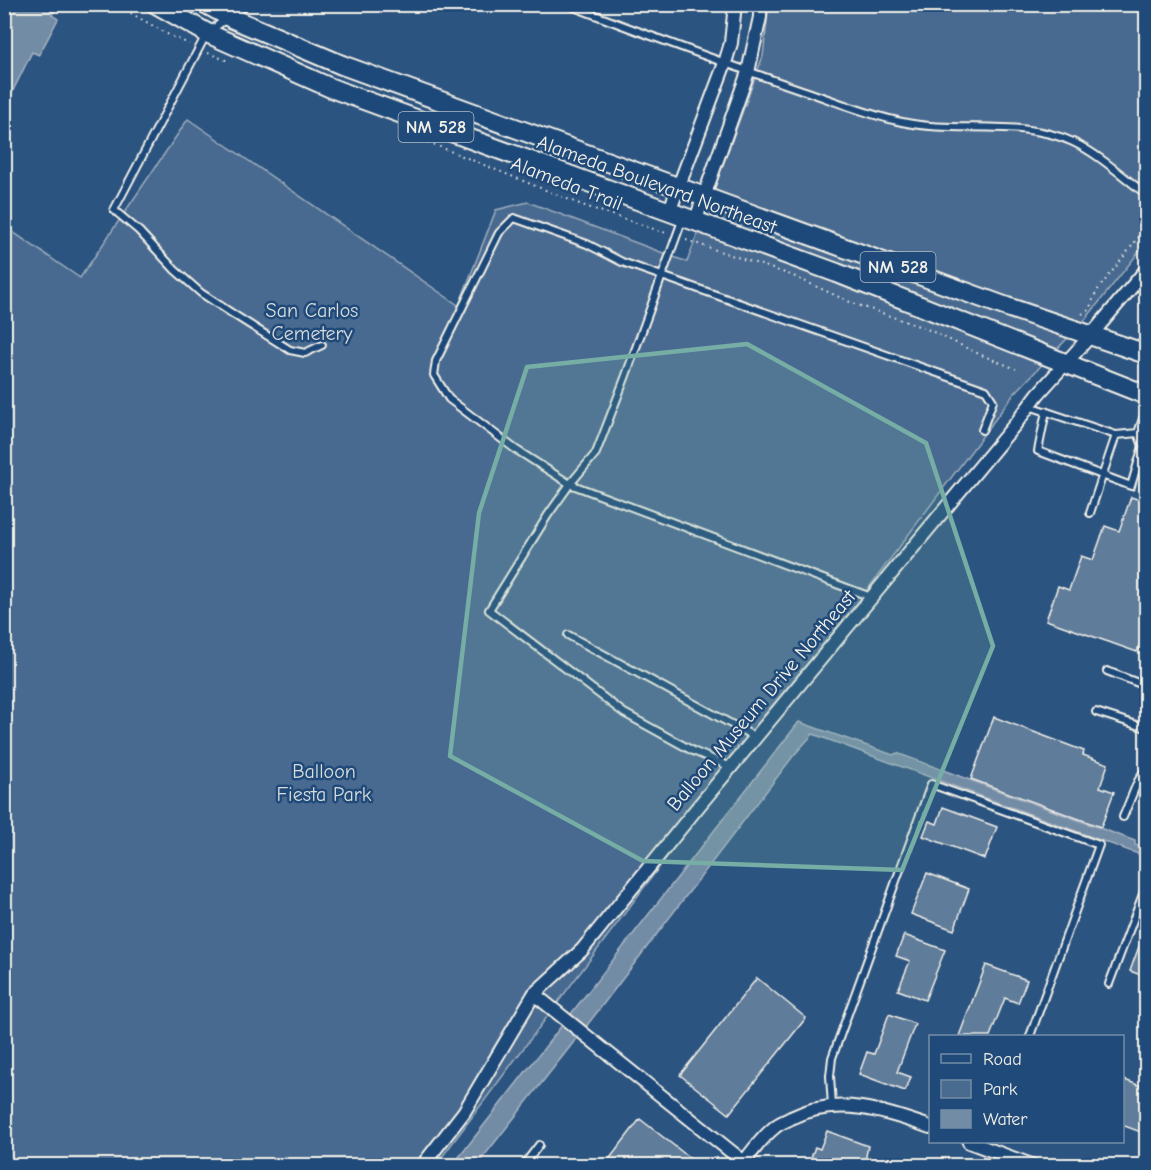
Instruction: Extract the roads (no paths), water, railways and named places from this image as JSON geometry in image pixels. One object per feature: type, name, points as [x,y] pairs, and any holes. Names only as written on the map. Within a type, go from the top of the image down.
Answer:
[{"type":"main road","name":"Alameda Boulevard Northeast","points":[[156,4],[203,41],[837,273],[1146,395]]},
{"type":"main road","name":"Alameda Boulevard Northeast","points":[[206,4],[231,11],[342,65],[1007,307],[1146,354]]},
{"type":"street","points":[[682,217],[679,186],[725,63],[731,43],[735,4]]},
{"type":"street","points":[[682,217],[705,196],[748,72],[760,16],[760,4]]},
{"type":"street","name":"Balloon Museum Drive Northeast","points":[[422,1166],[465,1112],[534,994],[582,950],[1029,406],[1146,270]]},
{"type":"street","points":[[534,994],[744,1164],[775,1126],[804,1111],[832,1106],[858,1106],[929,1127]]},
{"type":"street","points":[[990,1145],[1034,1166]]},
{"type":"lane","points":[[247,4],[231,11],[203,41],[114,210],[139,231],[175,270],[210,299],[290,350],[305,353],[322,345]]},
{"type":"lane","points":[[567,4],[748,72],[901,122],[928,127],[1045,133],[1071,141],[1096,154],[1146,194]]},
{"type":"lane","points":[[682,217],[663,275],[596,453],[548,515],[489,610],[624,713],[693,751],[731,767]]},
{"type":"lane","points":[[871,598],[570,484],[514,449],[449,399],[434,375],[436,361],[499,233],[514,218],[587,244],[622,262],[986,390],[993,401],[982,430]]},
{"type":"lane","points":[[1029,406],[1116,435],[1138,433],[1146,436]]},
{"type":"lane","points":[[1046,411],[1038,451],[1131,486],[1143,446],[1138,433],[1146,410]]},
{"type":"lane","points":[[1090,513],[1116,435]]},
{"type":"lane","points":[[568,635],[755,738]]},
{"type":"lane","points":[[1107,671],[1144,685],[1146,676]]},
{"type":"lane","points":[[1096,712],[1146,728]]},
{"type":"lane","points":[[1123,817],[1146,768]]},
{"type":"lane","points":[[832,1106],[830,1076],[832,1058],[931,784],[1099,845],[1030,1035]]},
{"type":"lane","points":[[1109,984],[1146,886]]},
{"type":"lane","points":[[523,1166],[540,1144]]},
{"type":"water","points":[[5,4],[58,5],[52,15],[58,19],[39,55],[32,52],[5,107]]},
{"type":"water","points":[[799,722],[893,755],[897,753],[1135,841],[1135,845],[1146,848],[1146,857],[813,734],[794,755],[477,1165],[452,1166]]},
{"type":"park label","name":"San Carlos Cemetery","points":[[312,322]]},
{"type":"park label","name":"Balloon Fiesta Park","points":[[324,782]]}]
